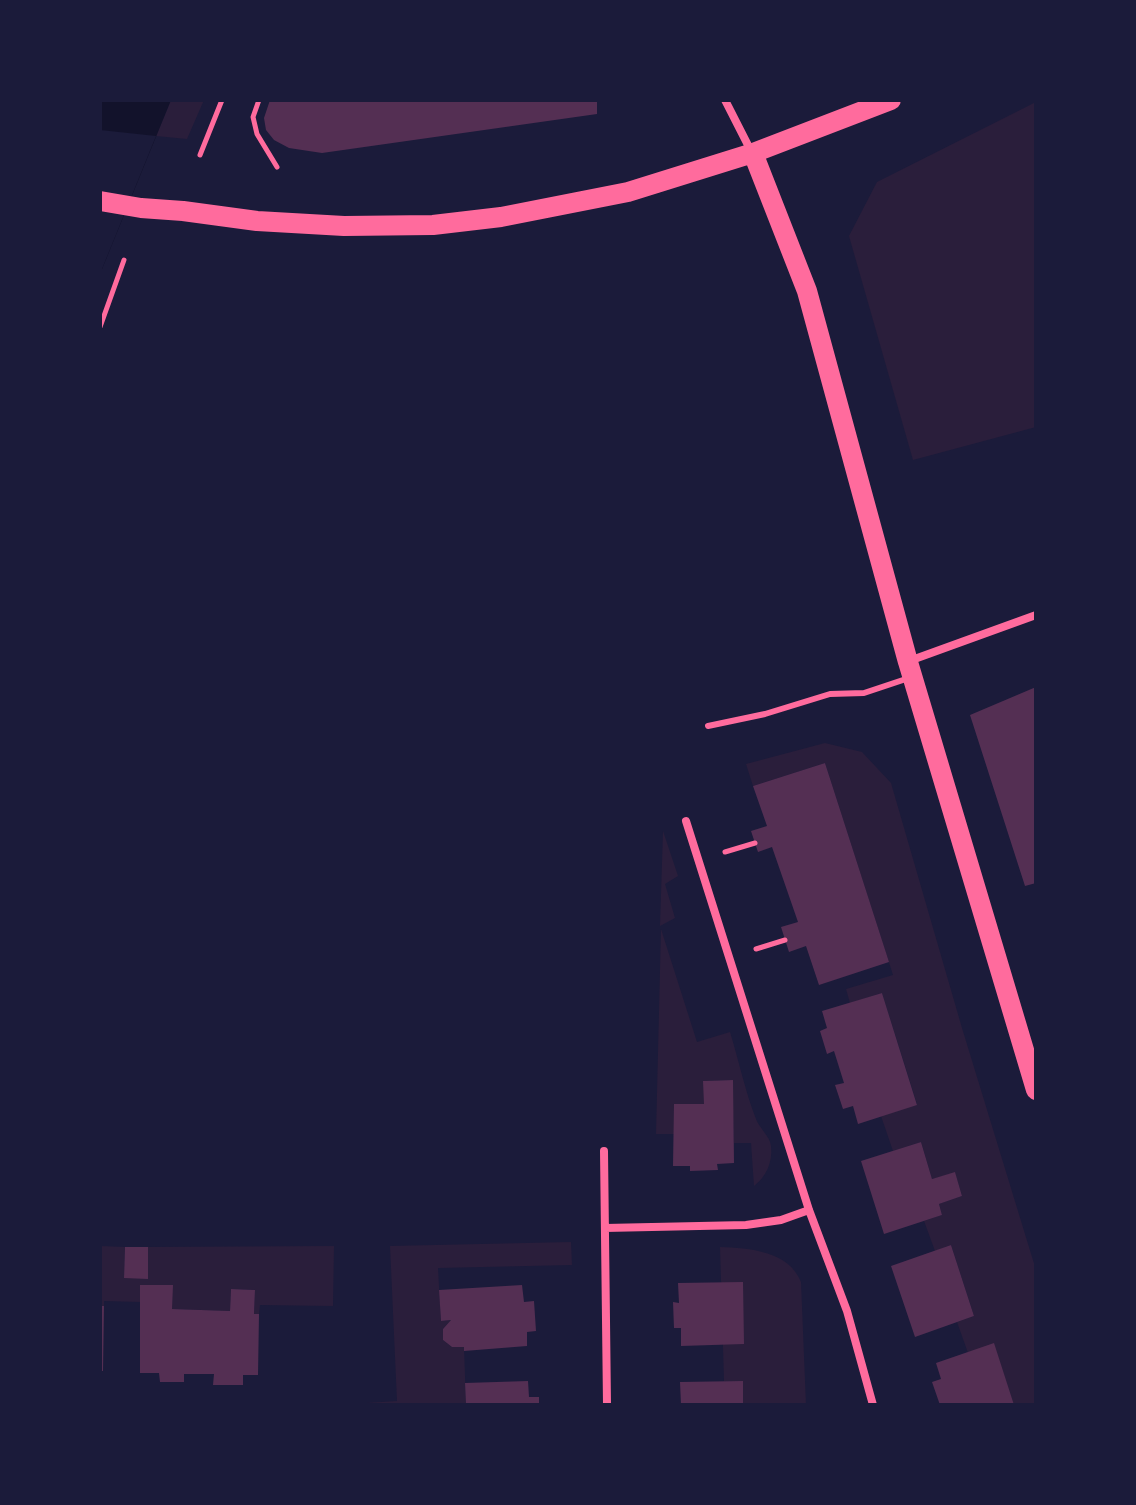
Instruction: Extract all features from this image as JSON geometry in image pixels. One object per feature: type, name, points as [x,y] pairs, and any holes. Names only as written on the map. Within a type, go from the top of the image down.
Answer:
[{"type":"main road","points":[[100,201],[257,221],[344,226],[433,225],[501,217],[628,192],[753,153],[891,100]]},
{"type":"main road","points":[[753,153],[807,291],[910,669],[1036,1090]]},
{"type":"street","points":[[725,100],[753,153]]},
{"type":"street","points":[[910,669],[1036,615]]},
{"type":"street","points":[[686,821],[809,1210],[847,1311],[873,1405]]},
{"type":"street","points":[[604,1151],[607,1405]]},
{"type":"street","points":[[605,1228],[746,1225],[781,1220],[809,1210]]},
{"type":"lane","points":[[708,726],[765,714],[830,694],[864,693],[910,669]]},
{"type":"path","points":[[200,155],[222,100]]},
{"type":"path","points":[[259,100],[253,117],[257,134],[277,167]]},
{"type":"path","points":[[100,327],[124,260]]},
{"type":"shaded area","points":[[100,100],[171,100],[100,274]]},
{"type":"shaded area","points":[[171,100],[204,100],[187,139],[156,136]]},
{"type":"shaded area","points":[[1036,102],[1036,427],[913,460],[849,236],[877,182]]},
{"type":"shaded area","points":[[825,743],[862,752],[891,783],[1036,1270],[1036,1405],[1014,1405],[968,1353],[957,1322],[974,1316],[951,1245],[935,1251],[924,1221],[942,1215],[939,1204],[962,1196],[955,1173],[932,1179],[921,1142],[893,1151],[881,1116],[917,1104],[882,993],[850,1003],[846,989],[893,975],[825,763],[753,786],[746,764]]},
{"type":"shaded area","points":[[663,831],[678,876],[665,884],[675,918],[660,926]]},
{"type":"shaded area","points":[[661,929],[697,1042],[730,1032],[757,1122],[770,1142],[768,1169],[754,1186],[751,1143],[734,1143],[732,1080],[704,1081],[704,1104],[674,1104],[674,1134],[656,1134]]},
{"type":"shaded area","points":[[571,1242],[572,1265],[438,1268],[441,1321],[451,1320],[443,1329],[443,1340],[452,1347],[464,1347],[466,1405],[335,1405],[397,1401],[390,1246]]},
{"type":"shaded area","points":[[100,1246],[125,1247],[124,1277],[148,1278],[148,1247],[334,1246],[333,1306],[260,1305],[259,1314],[254,1314],[255,1290],[231,1289],[230,1311],[172,1309],[172,1285],[141,1285],[141,1302],[104,1301],[104,1306],[100,1306]]},
{"type":"shaded area","points":[[720,1247],[767,1253],[787,1264],[801,1282],[806,1405],[743,1405],[742,1381],[724,1381]]},
{"type":"pier","points":[[100,130],[156,136],[102,269],[100,269]]},
{"type":"building","points":[[270,100],[597,100],[597,114],[322,153],[289,148],[274,140],[266,130],[264,118]]},
{"type":"building","points":[[1036,687],[1036,883],[1025,886],[970,715]]},
{"type":"building","points":[[825,763],[889,962],[819,985],[806,946],[789,952],[781,927],[798,922],[772,847],[758,852],[751,831],[767,826],[753,786]]},
{"type":"building","points":[[882,993],[917,1105],[858,1124],[853,1106],[843,1109],[835,1085],[844,1083],[834,1051],[827,1054],[820,1031],[827,1028],[822,1011]]},
{"type":"building","points":[[733,1080],[734,1163],[717,1164],[718,1170],[690,1171],[690,1166],[673,1166],[674,1104],[704,1104],[703,1081]]},
{"type":"building","points":[[921,1142],[932,1179],[955,1172],[962,1196],[939,1204],[942,1215],[884,1234],[861,1161]]},
{"type":"building","points":[[951,1245],[974,1316],[915,1337],[891,1266]]},
{"type":"building","points":[[125,1247],[148,1247],[148,1279],[124,1278]]},
{"type":"building","points":[[743,1282],[744,1344],[681,1346],[681,1328],[674,1328],[673,1302],[679,1303],[678,1283]]},
{"type":"building","points":[[140,1285],[173,1285],[172,1309],[230,1311],[231,1289],[255,1290],[254,1314],[259,1314],[258,1375],[243,1375],[243,1385],[213,1385],[214,1374],[184,1374],[184,1382],[160,1382],[159,1373],[140,1373]]},
{"type":"building","points":[[522,1285],[524,1302],[534,1301],[536,1331],[527,1332],[527,1346],[464,1351],[464,1347],[452,1347],[443,1340],[443,1329],[451,1320],[441,1321],[439,1290]]},
{"type":"building","points":[[100,1306],[104,1306],[103,1371],[100,1371]]},
{"type":"building","points":[[994,1343],[1014,1405],[940,1405],[932,1382],[941,1379],[936,1363]]},
{"type":"building","points":[[528,1381],[529,1397],[539,1397],[539,1405],[466,1405],[465,1383]]},
{"type":"building","points":[[743,1381],[743,1405],[681,1405],[680,1382]]}]
